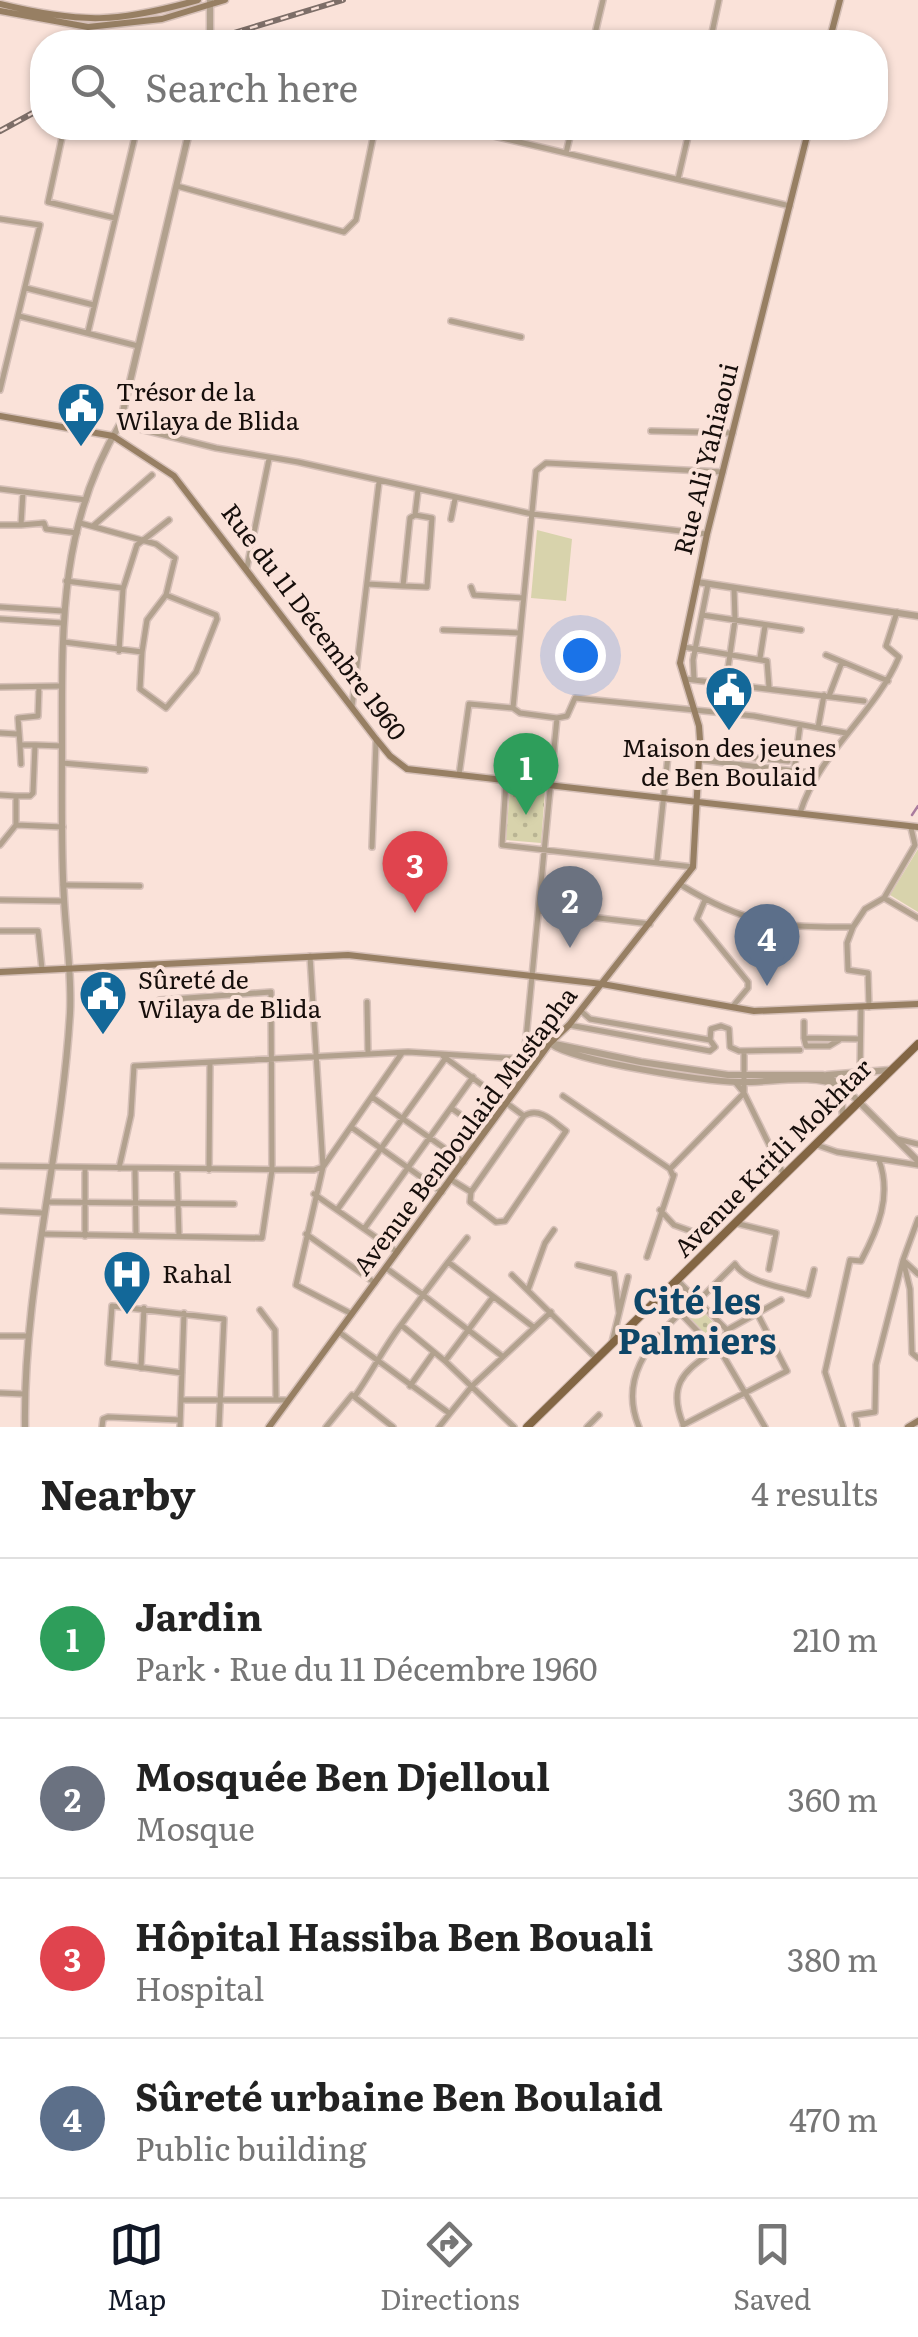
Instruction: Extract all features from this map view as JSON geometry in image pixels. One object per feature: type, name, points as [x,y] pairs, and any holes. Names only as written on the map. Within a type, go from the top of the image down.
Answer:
[{"type":"main road","points":[[0,8],[84,20],[153,13],[198,0]]},
{"type":"main road","points":[[0,8],[88,28],[162,19],[225,0]]},
{"type":"main road","points":[[832,30],[840,0]]},
{"type":"main road","name":"Rue Ali Yahiaoui","points":[[698,801],[700,726],[680,664],[732,433],[805,140]]},
{"type":"main road","name":"Rue du 11 Décembre 1960","points":[[0,416],[113,436],[174,476],[376,739],[407,769],[914,827]]},
{"type":"main road","name":"Avenue Benboulaid Mustapha","points":[[269,1427],[550,1043],[569,1025],[681,885],[693,867],[698,801]]},
{"type":"main road","points":[[0,972],[369,956],[602,984],[754,1011],[918,1004]]},
{"type":"main road","name":"Avenue Kritli Mokhtar","points":[[527,1427],[918,1044]]},
{"type":"main road","points":[[908,1427],[918,1422]]},
{"type":"street","points":[[596,30],[604,0]]},
{"type":"street","points":[[713,30],[720,0]]},
{"type":"street","points":[[210,30],[211,2]]},
{"type":"street","points":[[61,140],[48,202],[115,218]]},
{"type":"street","points":[[88,332],[134,140]]},
{"type":"street","points":[[25,1427],[27,1336],[70,1009],[63,885],[61,642],[66,581],[97,467],[120,424],[187,140]]},
{"type":"street","points":[[177,186],[344,232],[356,220],[373,140]]},
{"type":"street","points":[[511,140],[790,206]]},
{"type":"street","points":[[566,153],[569,140]]},
{"type":"street","points":[[678,178],[687,140]]},
{"type":"street","points":[[0,219],[40,225],[0,390]]},
{"type":"street","points":[[26,288],[94,305]]},
{"type":"street","points":[[19,316],[139,346]]},
{"type":"street","points":[[452,321],[521,336]]},
{"type":"street","points":[[120,424],[532,514],[708,534]]},
{"type":"street","points":[[651,431],[732,433]]},
{"type":"street","points":[[247,567],[269,459]]},
{"type":"street","points":[[513,708],[536,471],[546,463],[723,472]]},
{"type":"street","points":[[93,526],[152,475]]},
{"type":"street","points":[[352,707],[379,482]]},
{"type":"street","points":[[0,489],[86,500]]},
{"type":"street","points":[[403,586],[410,518],[414,515],[418,490]]},
{"type":"street","points":[[22,492],[22,525]]},
{"type":"street","points":[[452,519],[455,498]]},
{"type":"street","points":[[368,584],[427,587],[432,518],[414,515]]},
{"type":"street","points":[[118,650],[123,588],[140,540],[169,520]]},
{"type":"street","points":[[80,522],[156,544],[175,558],[166,595],[146,620],[142,652],[140,689],[166,708],[196,672],[217,617],[166,595]]},
{"type":"street","points":[[0,525],[44,523],[46,529],[76,533]]},
{"type":"street","points":[[66,581],[123,588]]},
{"type":"street","points":[[697,582],[918,616]]},
{"type":"street","points":[[694,680],[695,648],[708,584]]},
{"type":"street","points":[[471,587],[473,594],[523,598]]},
{"type":"street","points":[[726,682],[734,588]]},
{"type":"street","points":[[0,607],[63,611]]},
{"type":"street","points":[[800,813],[816,778],[846,733],[888,682],[899,657],[886,646],[896,612]]},
{"type":"street","points":[[702,615],[801,630]]},
{"type":"street","points":[[0,619],[62,623]]},
{"type":"street","points":[[760,658],[765,625]]},
{"type":"street","points":[[443,630],[520,633]]},
{"type":"street","points":[[61,642],[142,652]]},
{"type":"street","points":[[684,647],[767,661],[769,687]]},
{"type":"street","points":[[826,655],[888,682]]},
{"type":"street","points":[[818,728],[842,662]]},
{"type":"street","points":[[683,678],[864,701]]},
{"type":"street","points":[[20,764],[19,716],[38,715],[39,686]]},
{"type":"street","points":[[0,687],[62,686]]},
{"type":"street","points":[[459,775],[469,704],[557,718],[568,716],[575,698],[754,716],[846,733]]},
{"type":"street","points":[[528,1073],[524,1059],[557,718]]},
{"type":"street","points":[[794,771],[800,726]]},
{"type":"street","points":[[0,733],[18,734]]},
{"type":"street","points":[[372,847],[376,739]]},
{"type":"street","points":[[20,745],[62,746]]},
{"type":"street","points":[[0,795],[33,793],[36,745]]},
{"type":"street","points":[[657,860],[669,746]]},
{"type":"street","points":[[713,760],[725,756],[788,761]]},
{"type":"street","points":[[700,760],[812,773]]},
{"type":"street","points":[[62,763],[145,770]]},
{"type":"street","points":[[506,781],[502,845],[693,867]]},
{"type":"street","points":[[0,845],[16,824],[16,796]]},
{"type":"street","points":[[16,824],[63,827]]},
{"type":"street","points":[[860,1074],[868,973],[847,968],[847,943],[865,909],[884,898],[900,876],[916,845],[914,827]]},
{"type":"street","points":[[63,885],[140,886]]},
{"type":"street","points":[[681,885],[730,912],[779,926],[853,927]]},
{"type":"street","points":[[884,898],[918,918]]},
{"type":"street","points":[[0,900],[64,902]]},
{"type":"street","points":[[704,900],[697,918],[748,982],[748,988],[732,1008]]},
{"type":"street","points":[[540,911],[650,924]]},
{"type":"street","points":[[0,931],[38,930],[42,972]]},
{"type":"street","points":[[310,956],[323,1167]]},
{"type":"street","points":[[40,1234],[262,1238],[272,1170],[271,992],[160,1000]]},
{"type":"street","points":[[368,1002],[368,1055]]},
{"type":"street","points":[[580,1011],[590,1019],[710,1040]]},
{"type":"street","points":[[804,1022],[804,1038],[860,1039]]},
{"type":"street","points":[[569,1025],[710,1050],[715,1047],[710,1040],[711,1029],[721,1026],[729,1029],[730,1047],[744,1051],[800,1050]]},
{"type":"street","points":[[550,1043],[598,1059],[740,1080],[824,1080],[840,1088],[918,1163]]},
{"type":"street","points":[[744,1051],[740,1080],[744,1094],[783,1173]]},
{"type":"street","points":[[120,1168],[134,1066],[402,1052],[524,1059]]},
{"type":"street","points":[[352,1314],[296,1285],[323,1167],[402,1052]]},
{"type":"street","points":[[443,1056],[524,1116]]},
{"type":"street","points":[[337,1210],[404,1118],[443,1056]]},
{"type":"street","points":[[210,1063],[210,1170]]},
{"type":"street","points":[[740,1080],[890,1070]]},
{"type":"street","points":[[823,1075],[844,1086],[856,1103]]},
{"type":"street","points":[[364,1229],[473,1077]]},
{"type":"street","points":[[840,1088],[843,1116]]},
{"type":"street","points":[[647,1258],[672,1173],[744,1094]]},
{"type":"street","points":[[563,1096],[672,1173]]},
{"type":"street","points":[[372,1097],[464,1162]]},
{"type":"street","points":[[452,1108],[485,1132]]},
{"type":"street","points":[[535,1110],[566,1133],[505,1222],[496,1222],[470,1202],[471,1192],[524,1116],[535,1110]]},
{"type":"street","points":[[351,1128],[442,1192]]},
{"type":"street","points":[[894,1138],[918,1144]]},
{"type":"street","points":[[814,1144],[879,1160],[918,1163]]},
{"type":"street","points":[[843,1427],[825,1372],[850,1260],[861,1261],[886,1192],[879,1160]]},
{"type":"street","points":[[0,1166],[177,1170],[323,1167]]},
{"type":"street","points":[[85,1236],[86,1167]]},
{"type":"street","points":[[135,1168],[136,1236]]},
{"type":"street","points":[[177,1170],[179,1236]]},
{"type":"street","points":[[450,1179],[471,1192]]},
{"type":"street","points":[[314,1194],[397,1252]]},
{"type":"street","points":[[44,1202],[234,1204]]},
{"type":"street","points":[[0,1210],[42,1213]]},
{"type":"street","points":[[660,1210],[674,1225],[699,1234]]},
{"type":"street","points":[[855,1426],[855,1415],[876,1412],[876,1365],[903,1260],[918,1221]]},
{"type":"street","points":[[735,1223],[776,1233],[769,1268]]},
{"type":"street","points":[[528,1290],[554,1230]]},
{"type":"street","points":[[306,1234],[375,1282]]},
{"type":"street","points":[[354,1396],[375,1367],[375,1360],[467,1238]]},
{"type":"street","points":[[910,1240],[918,1248]]},
{"type":"street","points":[[903,1260],[918,1274]]},
{"type":"street","points":[[903,1260],[915,1330],[912,1353],[918,1358]]},
{"type":"street","points":[[448,1262],[534,1327]]},
{"type":"street","points":[[578,1264],[614,1274],[619,1313]]},
{"type":"street","points":[[699,1300],[734,1264],[739,1272],[808,1295],[814,1270]]},
{"type":"street","points":[[386,1268],[502,1356]]},
{"type":"street","points":[[512,1274],[597,1359]]},
{"type":"street","points":[[611,1346],[628,1277]]},
{"type":"street","points":[[677,1280],[727,1330]]},
{"type":"street","points":[[663,1294],[707,1342],[718,1344]]},
{"type":"street","points":[[445,1361],[493,1297]]},
{"type":"street","points":[[757,1313],[787,1371],[684,1426],[676,1396],[680,1382],[724,1338],[727,1330],[757,1313],[781,1300]]},
{"type":"street","points":[[911,1300],[918,1306]]},
{"type":"street","points":[[182,1372],[107,1362],[109,1310],[114,1304],[219,1316],[226,1322],[219,1427]]},
{"type":"street","points":[[141,1368],[144,1308]]},
{"type":"street","points":[[260,1310],[275,1330],[276,1400]]},
{"type":"street","points":[[440,1427],[472,1386],[551,1312]]},
{"type":"street","points":[[639,1427],[632,1390],[638,1363],[680,1312]]},
{"type":"street","points":[[102,1427],[103,1419],[108,1417],[180,1424],[184,1313]]},
{"type":"street","points":[[401,1325],[514,1427]]},
{"type":"street","points":[[339,1332],[449,1413]]},
{"type":"street","points":[[0,1336],[27,1336]]},
{"type":"street","points":[[718,1344],[765,1427]]},
{"type":"street","points":[[410,1386],[434,1352]]},
{"type":"street","points":[[0,1394],[24,1394]]},
{"type":"street","points":[[326,1427],[352,1394],[393,1427]]},
{"type":"street","points":[[181,1400],[289,1400]]},
{"type":"street","points":[[586,1427],[599,1415]]},
{"type":"shaded area","points":[[537,530],[572,539],[566,601],[531,598]]},
{"type":"shaded area","points":[[510,787],[545,790],[541,843],[506,840]]},
{"type":"shaded area","points":[[918,849],[918,912],[890,895]]},
{"type":"shaded area","points":[[680,1286],[720,1330],[719,1339],[709,1338],[670,1296]]},
{"type":"waterway","points":[[912,815],[918,806]]},
{"type":"railway","points":[[244,30],[343,0]]},
{"type":"railway","points":[[0,131],[30,115]]},
{"type":"place","name":"Trésor de la Wilaya de Blida","points":[[81,448]]},
{"type":"place","name":"Maison des jeunes de Ben Boulaid","points":[[729,732]]},
{"type":"place","name":"Jardin","points":[[526,815]]},
{"type":"place","name":"Hôpital Hassiba Ben Bouali","points":[[415,913]]},
{"type":"place","name":"Mosquée Ben Djelloul","points":[[570,948]]},
{"type":"place","name":"Sûreté urbaine Ben Boulaid","points":[[767,986]]},
{"type":"place","name":"Sûreté de Wilaya de Blida","points":[[103,1036]]},
{"type":"place","name":"Rahal","points":[[127,1316]]},
{"type":"district","name":"Cité les Palmiers","points":[[697,1322]]}]
